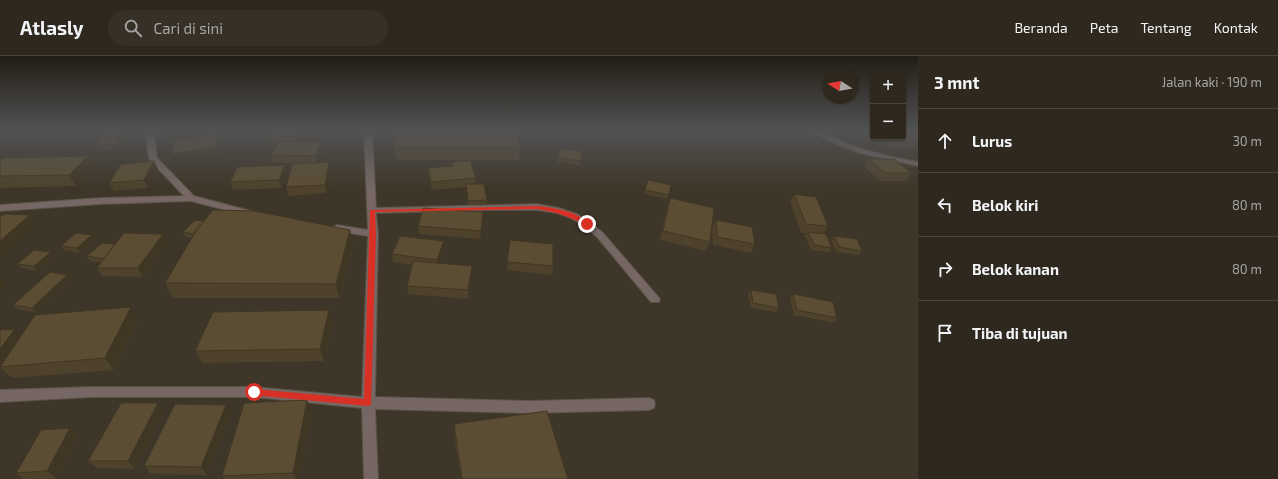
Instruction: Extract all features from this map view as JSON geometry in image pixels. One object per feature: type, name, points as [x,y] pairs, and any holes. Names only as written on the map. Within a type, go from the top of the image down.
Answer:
[{"type":"street","points":[[152,150],[153,159],[191,198]]},
{"type":"street","points":[[369,150],[373,234],[368,403],[371,479]]},
{"type":"street","points":[[860,150],[890,160],[918,164]]},
{"type":"street","points":[[0,208],[101,201],[191,198],[266,217]]},
{"type":"street","points":[[372,211],[490,207],[559,210],[574,216],[587,224],[600,235],[655,299]]},
{"type":"street","points":[[327,227],[373,234]]},
{"type":"street","points":[[0,396],[91,392],[254,392],[368,403],[530,407],[649,404]]},
{"type":"building","points":[[172,150],[199,150],[172,154]]},
{"type":"building","points":[[274,150],[318,150],[315,156],[271,155]]},
{"type":"building","points":[[560,150],[582,151],[581,161],[558,158]]},
{"type":"building","points":[[88,156],[69,175],[0,176],[0,160],[3,158]]},
{"type":"building","points":[[869,159],[894,159],[911,173],[885,173]]},
{"type":"building","points":[[470,160],[476,178],[431,182],[428,168],[453,166],[452,162]]},
{"type":"building","points":[[154,161],[144,180],[109,183],[121,164]]},
{"type":"building","points":[[329,162],[325,185],[286,187],[292,164]]},
{"type":"building","points":[[285,165],[279,180],[230,182],[237,167]]},
{"type":"building","points":[[648,180],[671,185],[669,195],[645,190]]},
{"type":"building","points":[[466,184],[484,184],[487,200],[468,201]]},
{"type":"building","points":[[794,194],[816,197],[828,226],[806,224]]},
{"type":"building","points":[[670,198],[714,208],[710,242],[663,231]]},
{"type":"building","points":[[423,208],[483,212],[481,231],[418,226]]},
{"type":"building","points":[[213,210],[255,211],[350,230],[336,284],[165,283],[197,229]]},
{"type":"building","points":[[4,214],[30,215],[0,241],[0,217]]},
{"type":"building","points":[[195,220],[204,221],[197,229],[195,234],[183,232]]},
{"type":"building","points":[[716,220],[752,227],[755,244],[717,237]]},
{"type":"building","points":[[808,232],[826,234],[832,248],[814,245]]},
{"type":"building","points":[[76,233],[92,235],[77,248],[61,246]]},
{"type":"building","points":[[124,233],[163,234],[138,268],[97,268]]},
{"type":"building","points":[[400,236],[444,241],[437,260],[392,254]]},
{"type":"building","points":[[834,236],[857,239],[862,251],[839,247]]},
{"type":"building","points":[[510,240],[553,244],[553,266],[507,262]]},
{"type":"building","points":[[102,243],[115,244],[104,259],[87,256]]},
{"type":"building","points":[[34,250],[51,252],[34,266],[17,264]]},
{"type":"building","points":[[413,261],[472,266],[468,290],[407,286]]},
{"type":"building","points":[[50,272],[67,275],[32,308],[13,305]]},
{"type":"building","points":[[751,290],[776,294],[779,308],[753,303]]},
{"type":"building","points":[[793,294],[833,302],[837,318],[797,310]]},
{"type":"building","points":[[131,307],[105,358],[0,367],[35,315]]},
{"type":"building","points":[[329,310],[320,349],[195,351],[213,312]]},
{"type":"building","points":[[15,329],[0,349],[0,330]]},
{"type":"building","points":[[307,400],[293,473],[222,476],[244,403]]},
{"type":"building","points":[[121,403],[158,403],[128,461],[88,461]]},
{"type":"building","points":[[175,404],[226,405],[201,467],[144,466]]},
{"type":"building","points":[[547,411],[568,479],[462,479],[454,424]]},
{"type":"building","points":[[70,428],[47,471],[16,473],[41,430]]},
{"type":"route","points":[[254,392],[368,403],[373,234],[372,211],[490,207],[537,208],[559,210],[574,216],[587,224]]}]
